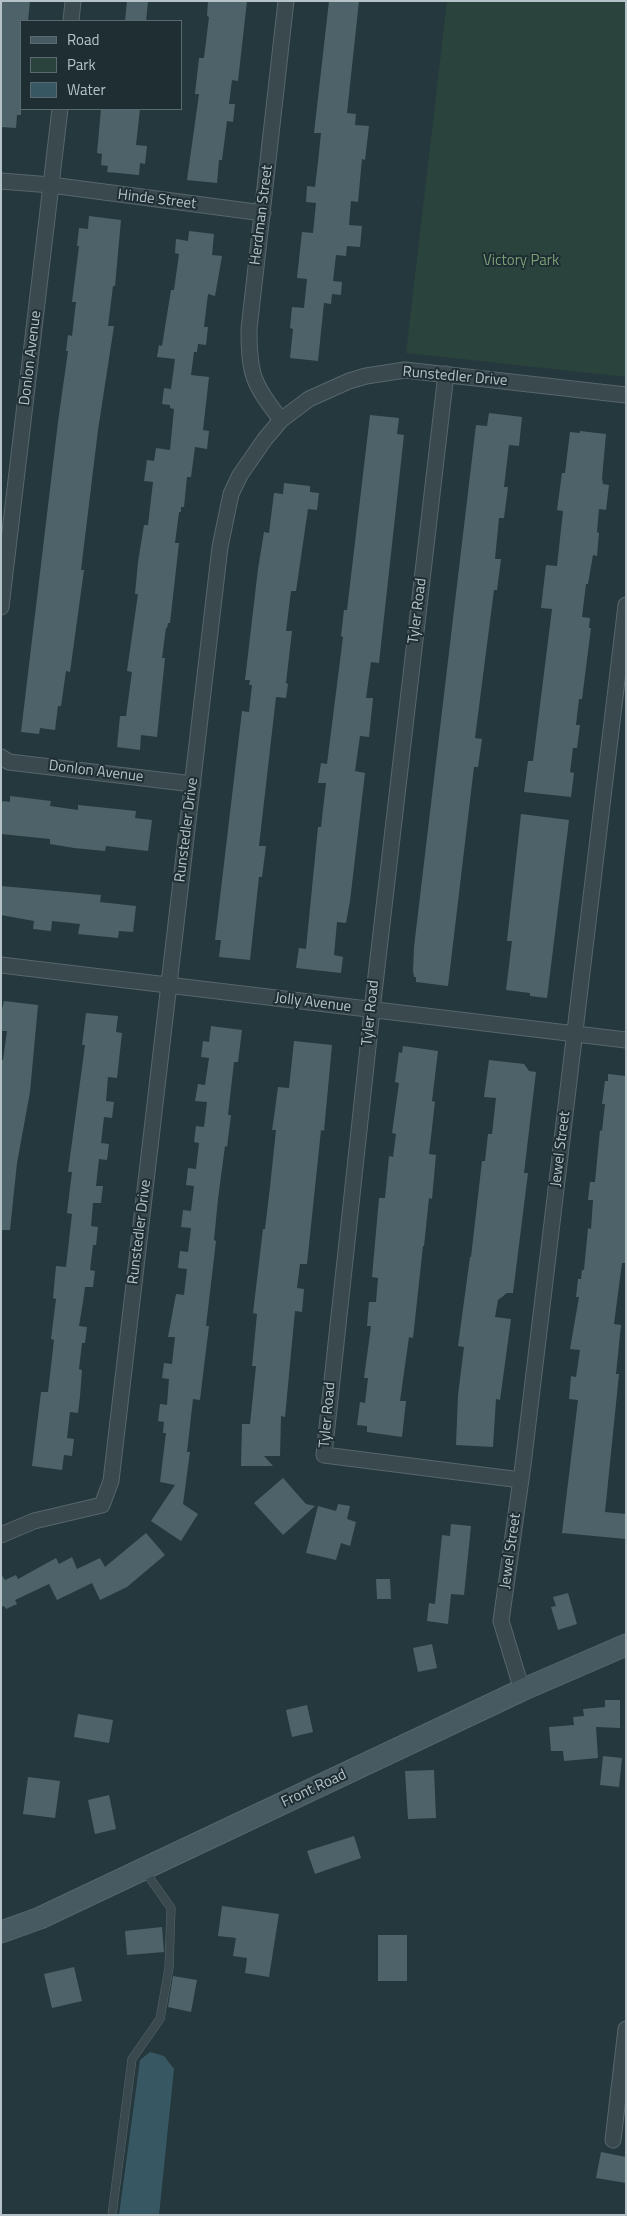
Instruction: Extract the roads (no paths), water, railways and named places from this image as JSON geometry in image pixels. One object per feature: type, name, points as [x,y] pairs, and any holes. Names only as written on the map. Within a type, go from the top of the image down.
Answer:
[{"type":"main road","name":"Front Road","points":[[1,1932],[40,1918],[522,1690],[626,1646]]},
{"type":"street","points":[[71,20],[73,1]]},
{"type":"street","name":"Herdman Street","points":[[281,420],[258,389],[253,379],[249,357],[249,329],[286,1]]},
{"type":"street","name":"Donlon Avenue","points":[[1,607],[60,110]]},
{"type":"street","points":[[1,181],[51,185]]},
{"type":"street","name":"Hinde Street","points":[[51,185],[263,213]]},
{"type":"street","name":"Runstedler Drive","points":[[1,1535],[42,1518],[88,1510],[102,1505],[111,1482],[224,519],[240,475],[281,420],[329,388],[357,378],[405,370],[626,396]]},
{"type":"street","name":"Tyler Road","points":[[446,374],[372,1010],[324,1455],[521,1480]]},
{"type":"street","name":"Jewel Street","points":[[522,1690],[502,1621],[521,1480],[626,605]]},
{"type":"street","name":"Donlon Avenue","points":[[1,757],[10,762],[193,784]]},
{"type":"street","name":"Jolly Avenue","points":[[1,965],[626,1040]]},
{"type":"street","points":[[613,2140],[626,2029]]},
{"type":"lane","points":[[112,2215],[132,2058],[160,2019],[169,1968],[171,1908],[144,1870]]},
{"type":"water","points":[[150,2052],[164,2056],[174,2069],[159,2215],[119,2215],[140,2060]]},
{"type":"park label","name":"Victory Park","points":[[521,261]]}]
